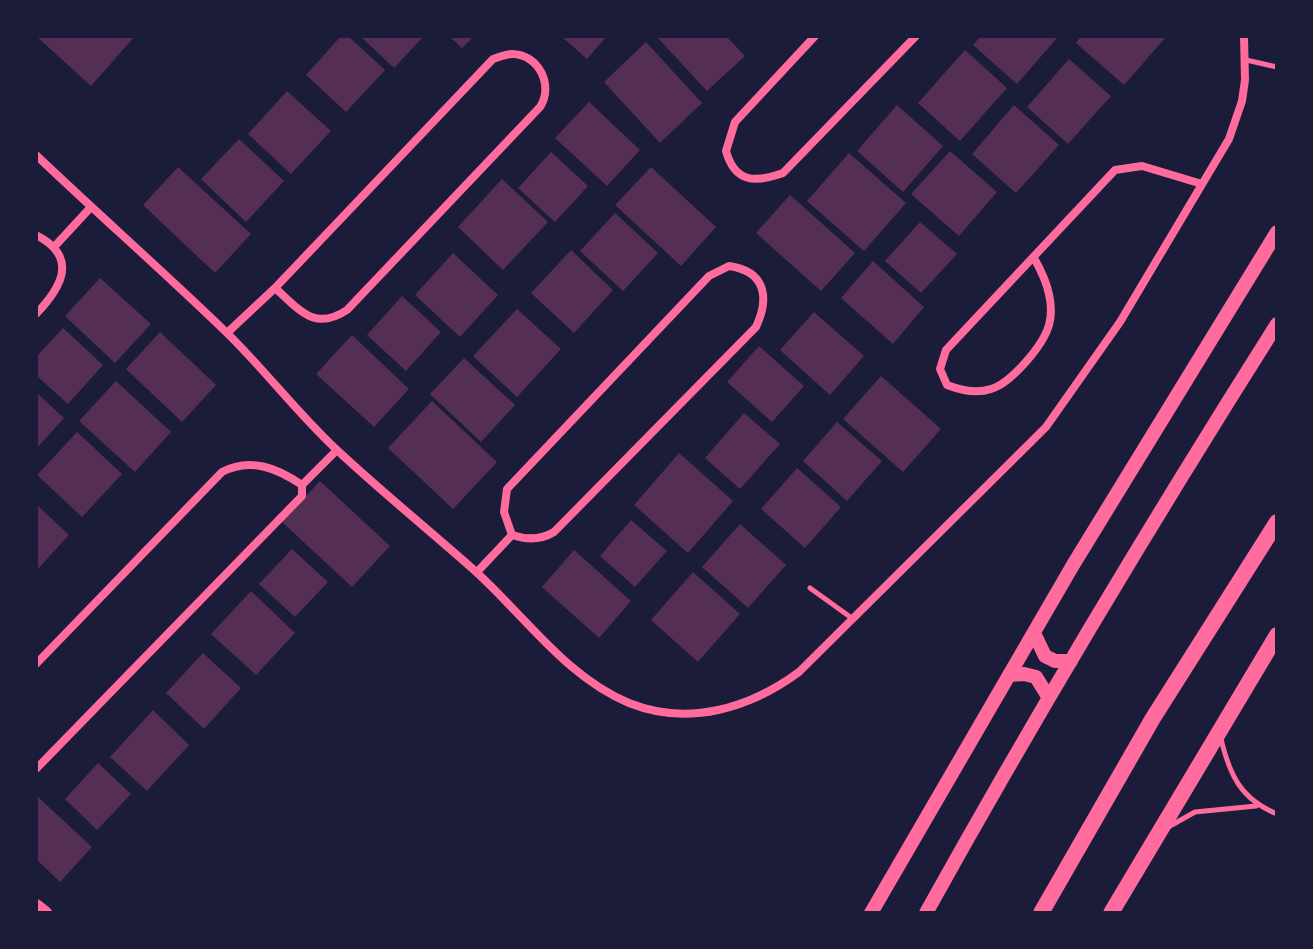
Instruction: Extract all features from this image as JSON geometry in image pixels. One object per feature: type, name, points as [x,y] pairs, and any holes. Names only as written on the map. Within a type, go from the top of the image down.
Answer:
[{"type":"main road","points":[[1041,913],[1153,718],[1277,522]]},
{"type":"main road","points":[[1111,913],[1277,635]]},
{"type":"street","points":[[815,36],[735,122],[726,151],[737,173],[755,180],[783,173],[916,36]]},
{"type":"street","points":[[36,155],[227,333],[337,450],[477,572],[580,674],[632,704],[660,712],[690,714],[720,711],[748,703],[775,690],[799,672],[1046,427],[1120,322],[1229,139],[1242,101],[1246,60],[1244,36]]},
{"type":"street","points":[[227,333],[275,288],[493,59],[512,54],[535,63],[546,82],[540,107],[347,310],[328,319],[306,316],[275,288]]},
{"type":"street","points":[[1034,258],[1043,275],[1050,310],[1049,325],[1029,359],[993,389],[971,391],[947,385],[940,369],[946,350],[1115,170],[1142,166],[1202,184]]},
{"type":"street","points":[[54,247],[91,207]]},
{"type":"street","points":[[871,913],[1034,633],[1277,232]]},
{"type":"street","points":[[36,235],[54,247],[62,265],[59,286],[36,314]]},
{"type":"street","points":[[729,266],[745,269],[753,275],[764,297],[762,314],[756,327],[554,532],[544,538],[512,535],[504,512],[507,489],[709,276],[721,267],[729,266]]},
{"type":"street","points":[[926,913],[987,803],[1171,492],[1277,324]]},
{"type":"street","points":[[36,769],[302,496],[302,485],[337,450]]},
{"type":"street","points":[[36,664],[222,472],[233,466],[268,467],[302,485]]},
{"type":"street","points":[[477,572],[512,535]]},
{"type":"street","points":[[1034,633],[1045,656],[1055,661],[1071,661]]},
{"type":"street","points":[[1009,675],[1036,677],[1049,698]]},
{"type":"street","points":[[36,906],[45,913]]},
{"type":"lane","points":[[1246,60],[1277,67]]},
{"type":"lane","points":[[810,588],[854,620]]},
{"type":"lane","points":[[1219,729],[1235,781],[1257,805],[1277,814]]},
{"type":"lane","points":[[1161,830],[1195,812],[1257,805]]},
{"type":"building","points":[[36,36],[135,36],[91,86]]},
{"type":"building","points":[[341,36],[348,36],[385,70],[346,112],[306,75]]},
{"type":"building","points":[[360,36],[424,36],[394,68]]},
{"type":"building","points":[[449,36],[474,36],[462,48]]},
{"type":"building","points":[[561,36],[607,36],[587,59]]},
{"type":"building","points":[[656,36],[726,36],[745,56],[707,91]]},
{"type":"building","points":[[981,36],[1057,38],[1017,84],[973,45]]},
{"type":"building","points":[[1081,36],[1166,37],[1124,85],[1076,43]]},
{"type":"building","points":[[646,42],[702,103],[660,143],[604,82]]},
{"type":"building","points":[[965,50],[1007,88],[960,141],[918,103]]},
{"type":"building","points":[[1069,59],[1111,96],[1068,144],[1027,107]]},
{"type":"building","points":[[287,91],[331,131],[291,174],[248,134]]},
{"type":"building","points":[[589,102],[640,150],[607,186],[555,138]]},
{"type":"building","points":[[897,105],[943,146],[903,192],[857,151]]},
{"type":"building","points":[[1014,105],[1059,145],[1016,193],[972,154]]},
{"type":"building","points":[[239,139],[284,181],[246,222],[201,179]]},
{"type":"building","points":[[950,151],[997,192],[959,236],[911,194]]},
{"type":"building","points":[[551,152],[588,186],[555,222],[518,188]]},
{"type":"building","points":[[849,153],[906,203],[864,251],[807,201]]},
{"type":"building","points":[[178,167],[251,234],[215,273],[143,205]]},
{"type":"building","points":[[651,167],[716,227],[681,266],[615,205]]},
{"type":"building","points":[[502,179],[548,222],[503,270],[458,227]]},
{"type":"building","points":[[790,195],[855,253],[821,291],[756,233]]},
{"type":"building","points":[[615,213],[658,253],[623,291],[580,251]]},
{"type":"building","points":[[920,222],[957,254],[921,293],[885,261]]},
{"type":"building","points":[[571,250],[613,290],[574,333],[531,293]]},
{"type":"building","points":[[453,253],[498,295],[460,337],[415,295]]},
{"type":"building","points":[[873,261],[924,307],[893,344],[841,298]]},
{"type":"building","points":[[100,278],[151,324],[115,363],[65,316]]},
{"type":"building","points":[[402,296],[441,332],[406,371],[367,335]]},
{"type":"building","points":[[517,309],[561,349],[517,397],[473,356]]},
{"type":"building","points":[[814,312],[864,356],[830,395],[780,350]]},
{"type":"building","points":[[63,328],[103,365],[68,404],[36,375],[36,357]]},
{"type":"building","points":[[160,332],[216,385],[182,422],[126,369]]},
{"type":"building","points":[[352,335],[409,389],[374,427],[316,374]]},
{"type":"building","points":[[759,346],[804,386],[772,422],[727,382]]},
{"type":"building","points":[[464,358],[515,405],[481,442],[430,394]]},
{"type":"building","points":[[881,376],[941,429],[903,472],[843,419]]},
{"type":"building","points":[[116,381],[171,432],[135,472],[79,421]]},
{"type":"building","points":[[36,392],[64,418],[36,449]]},
{"type":"building","points":[[432,401],[497,462],[453,509],[388,448]]},
{"type":"building","points":[[744,413],[780,444],[740,489],[705,458]]},
{"type":"building","points":[[837,422],[882,461],[847,501],[803,461]]},
{"type":"building","points":[[77,432],[122,474],[82,517],[37,475]]},
{"type":"building","points":[[679,453],[733,501],[688,553],[634,505]]},
{"type":"building","points":[[797,468],[841,507],[805,548],[761,509]]},
{"type":"building","points":[[320,481],[390,546],[352,587],[282,522]]},
{"type":"building","points":[[36,504],[69,535],[36,571]]},
{"type":"building","points":[[631,520],[667,551],[635,587],[600,556]]},
{"type":"building","points":[[740,524],[786,565],[748,608],[702,567]]},
{"type":"building","points":[[292,549],[328,582],[295,617],[259,584]]},
{"type":"building","points":[[574,550],[631,601],[599,638],[542,587]]},
{"type":"building","points":[[693,572],[740,614],[698,662],[651,620]]},
{"type":"building","points":[[251,591],[295,633],[256,675],[211,634]]},
{"type":"building","points":[[203,653],[241,688],[204,729],[166,693]]},
{"type":"building","points":[[153,710],[189,745],[147,791],[110,757]]},
{"type":"building","points":[[98,763],[131,794],[97,830],[65,799]]},
{"type":"building","points":[[38,797],[92,847],[60,882],[36,859]]}]
